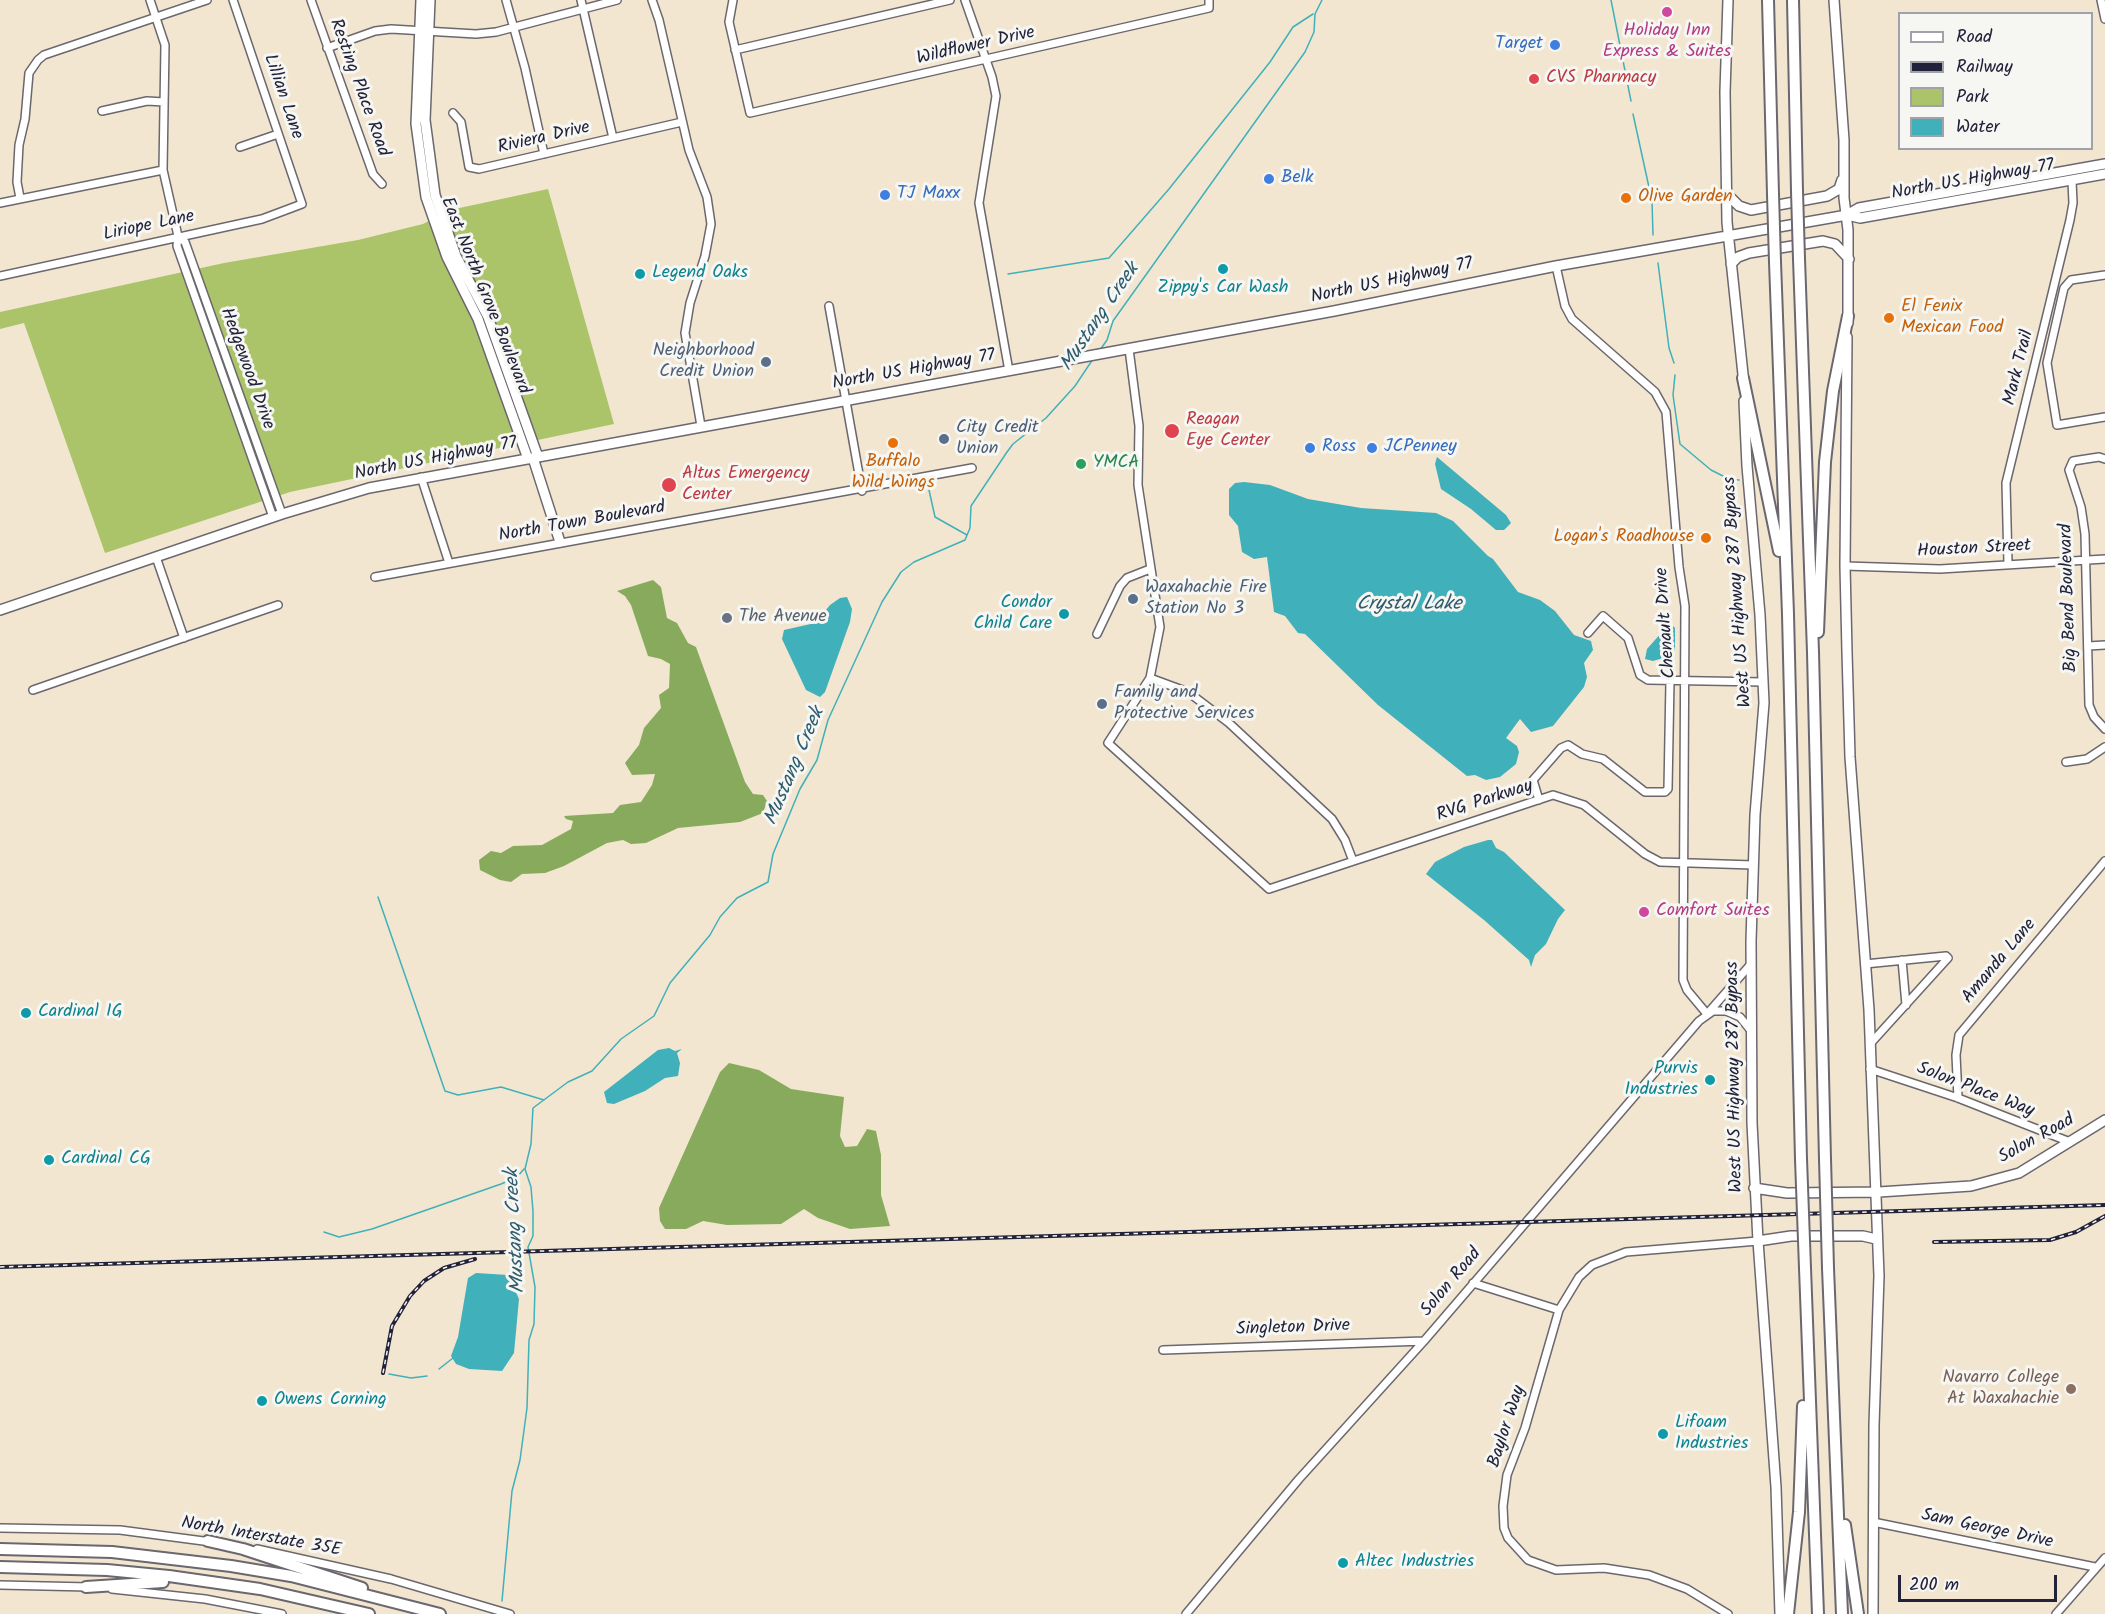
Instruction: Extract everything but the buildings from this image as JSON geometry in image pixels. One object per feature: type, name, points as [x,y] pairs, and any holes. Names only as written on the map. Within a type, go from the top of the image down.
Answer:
[{"type":"highway","points":[[1768,0],[1788,625],[1801,1159],[1818,1614]]},
{"type":"highway","points":[[1793,0],[1799,259],[1813,652],[1828,1268],[1842,1614]]},
{"type":"highway","points":[[1813,652],[1817,643],[1825,462],[1830,411],[1842,337],[1848,315]]},
{"type":"highway","points":[[1743,378],[1778,540],[1788,625]]},
{"type":"highway","points":[[1788,1614],[1799,1512],[1804,1385],[1809,1370]]},
{"type":"highway","points":[[1834,1427],[1850,1569],[1858,1614]]},
{"type":"highway","points":[[208,1541],[243,1549],[342,1581],[362,1588],[377,1599]]},
{"type":"highway","points":[[0,1550],[64,1550],[190,1560],[291,1576],[440,1614]]},
{"type":"highway","points":[[0,1568],[116,1571],[222,1583],[369,1614]]},
{"type":"highway","points":[[86,1587],[160,1582],[286,1595]]},
{"type":"main road","name":"East North Grove Boulevard","points":[[421,0],[424,31]]},
{"type":"main road","name":"East North Grove Boulevard","points":[[430,0],[424,31],[416,124],[426,197],[447,257],[478,319],[533,458],[560,542]]},
{"type":"main road","name":"West US Highway 287 Bypass","points":[[1728,0],[1726,193],[1743,378],[1763,682],[1763,729],[1753,865],[1751,964],[1754,1188],[1776,1487],[1780,1614]]},
{"type":"main road","points":[[1834,0],[1844,140],[1843,178],[1849,259],[1845,566],[1850,757],[1870,1044],[1879,1276],[1872,1522],[1873,1614]]},
{"type":"main road","name":"North US Highway 77","points":[[1847,215],[1858,208],[2105,164]]},
{"type":"main road","name":"North US Highway 77","points":[[0,610],[340,495],[421,477],[1125,350],[1556,266],[1847,215],[1860,218],[2105,174]]},
{"type":"main road","points":[[2026,177],[2026,189]]},
{"type":"main road","points":[[1726,193],[1738,206],[1751,210],[1832,195],[1839,189],[1843,178]]},
{"type":"main road","points":[[1731,264],[1738,257],[1749,253],[1823,241],[1835,244],[1849,259]]},
{"type":"main road","name":"Solon Road","points":[[1754,1188],[1787,1193],[1953,1189],[2019,1173],[2105,1120]]},
{"type":"main road","points":[[1758,1241],[1791,1236],[1863,1236],[1876,1239]]},
{"type":"street","name":"Hedgewood Drive","points":[[150,0],[165,45],[163,170],[169,207],[178,236],[177,246],[277,515]]},
{"type":"street","points":[[20,198],[17,162],[32,67],[44,56],[207,0]]},
{"type":"street","name":"Lillian Lane","points":[[233,0],[302,204]]},
{"type":"street","name":"Resting Place Road","points":[[311,0],[373,174],[382,184]]},
{"type":"street","points":[[506,0],[515,27],[544,154]]},
{"type":"street","points":[[581,0],[613,138]]},
{"type":"street","points":[[327,48],[375,31],[476,34],[515,27],[617,0]]},
{"type":"street","points":[[652,0],[689,150],[707,197],[711,224],[705,256],[690,303],[685,333],[701,426]]},
{"type":"street","points":[[733,0],[729,22],[735,50],[950,0]]},
{"type":"street","points":[[965,0],[995,87],[996,103],[979,203],[1009,371]]},
{"type":"street","name":"Wildflower Drive","points":[[735,50],[750,114],[1209,8],[1209,0]]},
{"type":"street","points":[[2101,0],[2105,19]]},
{"type":"street","points":[[102,111],[147,101],[164,102]]},
{"type":"street","name":"Riviera Drive","points":[[453,113],[461,122],[470,167],[479,169],[682,122]]},
{"type":"street","points":[[240,147],[279,134]]},
{"type":"street","points":[[0,203],[163,170]]},
{"type":"street","name":"Mark Trail","points":[[2007,564],[2006,483],[2068,231],[2073,203],[2072,181]]},
{"type":"street","name":"Liriope Lane","points":[[0,276],[262,219],[302,204]]},
{"type":"street","name":"Chenault Drive","points":[[1556,266],[1565,306],[1572,319],[1655,392],[1666,412],[1684,606],[1686,681],[1683,980],[1687,990],[1707,1014]]},
{"type":"street","points":[[2105,274],[2071,280],[2064,288],[2047,363],[2057,425],[2105,417]]},
{"type":"street","points":[[829,306],[862,490]]},
{"type":"street","points":[[1125,350],[1139,426],[1138,485],[1160,627],[1150,678],[1188,692],[1229,723],[1332,819],[1345,840],[1353,861]]},
{"type":"street","name":"Big Bend Boulevard","points":[[2105,459],[2086,458],[2069,465],[2081,507],[2090,705],[2094,717],[2105,729]]},
{"type":"street","name":"North Town Boulevard","points":[[375,577],[560,542],[862,490],[972,468]]},
{"type":"street","points":[[421,477],[450,563]]},
{"type":"street","points":[[156,557],[184,638]]},
{"type":"street","name":"Houston Street","points":[[1845,566],[1940,569],[2105,559]]},
{"type":"street","points":[[1097,634],[1120,586],[1127,578],[1150,569]]},
{"type":"street","points":[[33,690],[278,605]]},
{"type":"street","points":[[1588,633],[1603,616],[1628,638],[1643,679],[1763,682]]},
{"type":"street","points":[[2088,646],[2105,645]]},
{"type":"street","name":"RVG Parkway","points":[[1150,678],[1108,743],[1269,889],[1553,795],[1584,805],[1645,854],[1660,862],[1753,865]]},
{"type":"street","points":[[1539,800],[1533,780],[1561,748],[1568,745],[1582,754],[1603,759],[1645,792],[1665,792],[1668,789],[1670,681]]},
{"type":"street","points":[[2066,762],[2087,759],[2105,747]]},
{"type":"street","name":"Amanda Lane","points":[[1958,1098],[1956,1055],[1959,1035],[2105,861]]},
{"type":"street","points":[[1865,964],[1946,956],[1948,958],[1870,1044]]},
{"type":"street","points":[[1902,960],[1906,1005]]},
{"type":"street","name":"Solon Road","points":[[1186,1614],[1299,1479],[1424,1341],[1709,1009],[1751,964]]},
{"type":"street","points":[[1707,1014],[1715,1011],[1734,1014],[1746,1023],[1752,1032]]},
{"type":"street","name":"Solon Place Way","points":[[1870,1069],[1958,1098],[2070,1142]]},
{"type":"street","name":"Baylor Way","points":[[1728,1614],[1688,1589],[1649,1575],[1604,1568],[1556,1570],[1541,1566],[1528,1560],[1508,1538],[1503,1519],[1507,1475],[1528,1418],[1559,1310],[1579,1277],[1592,1265],[1626,1252],[1758,1241]]},
{"type":"street","points":[[1473,1283],[1559,1310]]},
{"type":"street","name":"Singleton Drive","points":[[1163,1350],[1424,1341]]},
{"type":"street","name":"Sam George Drive","points":[[1872,1522],[2095,1568]]},
{"type":"street","name":"North Interstate 35E","points":[[0,1528],[120,1530],[208,1541],[307,1559],[391,1579],[510,1614]]},
{"type":"street","points":[[2056,1614],[2105,1558]]},
{"type":"street","points":[[0,1585],[86,1587],[205,1599],[282,1614]]},
{"type":"green space","points":[[548,189],[614,424],[290,492],[105,553],[24,323],[0,329],[0,312],[224,263],[358,240],[423,224],[450,210]]},
{"type":"green space","points":[[653,580],[661,587],[667,618],[677,623],[688,643],[696,647],[745,782],[753,794],[763,795],[767,801],[763,813],[740,822],[678,828],[646,843],[631,844],[623,840],[607,843],[564,866],[545,873],[522,874],[511,882],[500,880],[480,870],[479,860],[491,851],[501,853],[513,846],[542,845],[571,829],[573,821],[564,816],[613,813],[620,805],[641,802],[652,785],[655,774],[632,775],[625,763],[639,745],[644,728],[661,708],[659,695],[669,688],[670,664],[648,656],[631,605],[625,596],[617,591]]},
{"type":"green space","points":[[729,1063],[759,1070],[791,1089],[844,1097],[840,1136],[845,1147],[857,1146],[867,1129],[876,1131],[881,1155],[881,1195],[890,1226],[850,1229],[818,1218],[804,1209],[781,1224],[727,1225],[703,1221],[686,1229],[665,1229],[660,1221],[659,1208],[720,1072]]},
{"type":"water","points":[[1437,457],[1506,515],[1511,523],[1504,530],[1496,530],[1471,509],[1441,489],[1435,464]]},
{"type":"water","name":"Crystal Lake","points":[[1235,483],[1270,485],[1308,499],[1361,508],[1436,513],[1453,521],[1493,559],[1518,592],[1540,600],[1555,611],[1574,635],[1591,641],[1593,650],[1584,663],[1587,677],[1584,687],[1553,726],[1531,732],[1520,719],[1506,738],[1517,746],[1519,752],[1516,764],[1500,777],[1486,780],[1475,775],[1467,776],[1378,705],[1305,634],[1298,633],[1285,616],[1274,612],[1267,557],[1254,559],[1242,552],[1238,526],[1229,515],[1229,489]]},
{"type":"water","points":[[847,597],[852,609],[850,622],[825,692],[820,697],[806,690],[782,639],[784,630],[815,623],[830,605],[840,598]]},
{"type":"water","points":[[1670,623],[1675,628],[1675,649],[1670,656],[1653,661],[1645,659],[1647,649]]},
{"type":"water","points":[[1492,840],[1496,848],[1504,852],[1565,910],[1546,944],[1535,955],[1531,967],[1529,960],[1484,920],[1426,874],[1435,862],[1464,847]]},
{"type":"water","points":[[669,1048],[675,1051],[682,1049],[677,1053],[680,1063],[678,1076],[665,1078],[645,1091],[614,1104],[607,1103],[604,1092],[658,1050]]},
{"type":"water","points":[[476,1273],[508,1275],[519,1299],[514,1353],[502,1371],[469,1369],[456,1364],[451,1356],[458,1337],[468,1278]]},
{"type":"waterway","name":"Mustang Creek","points":[[1100,350],[1107,340],[1113,321],[1305,52],[1314,32],[1315,14],[1322,0]]},
{"type":"waterway","points":[[1611,0],[1631,101]]},
{"type":"waterway","points":[[1008,274],[1109,258],[1169,189],[1270,62],[1293,27],[1313,14]]},
{"type":"waterway","points":[[1633,114],[1652,201],[1653,235]]},
{"type":"waterway","points":[[1658,263],[1669,348],[1674,363]]},
{"type":"waterway","name":"Mustang Creek","points":[[502,1601],[512,1491],[520,1460],[527,1408],[529,1340],[534,1324],[535,1287],[528,1247],[533,1236],[533,1211],[531,1187],[525,1169],[531,1144],[533,1108],[568,1082],[592,1071],[621,1039],[654,1016],[670,983],[710,935],[720,917],[737,898],[768,882],[773,854],[800,789],[817,760],[828,720],[882,602],[901,572],[914,562],[965,540],[970,528],[971,506],[1007,452],[1013,444],[1046,418],[1075,386],[1093,359]]},
{"type":"waterway","points":[[1675,375],[1673,395],[1680,444],[1711,470],[1729,479],[1739,480]]},
{"type":"waterway","points":[[927,481],[935,517],[967,535]]},
{"type":"waterway","points":[[378,897],[445,1091],[458,1095],[501,1087],[544,1100]]},
{"type":"waterway","points":[[324,1232],[339,1237],[372,1229],[501,1184],[517,1177],[524,1169]]},
{"type":"waterway","points":[[439,1369],[453,1358]]},
{"type":"waterway","points":[[389,1374],[411,1378],[427,1376]]},
{"type":"railway","points":[[0,1267],[2105,1205]]},
{"type":"railway","points":[[1934,1242],[2050,1240],[2076,1232],[2105,1216]]},
{"type":"railway","points":[[383,1373],[392,1326],[410,1296],[424,1281],[444,1268],[475,1259]]},
{"type":"place","name":"Holiday Inn Express & Suites","points":[[1667,12]]},
{"type":"place","name":"Target","points":[[1555,45]]},
{"type":"place","name":"CVS Pharmacy","points":[[1534,79]]},
{"type":"place","name":"Belk","points":[[1269,179]]},
{"type":"place","name":"TJ Maxx","points":[[885,195]]},
{"type":"place","name":"Olive Garden","points":[[1626,198]]},
{"type":"place","name":"Zippy's Car Wash","points":[[1223,269]]},
{"type":"place","name":"Legend Oaks","points":[[640,274]]},
{"type":"place","name":"El Fenix Mexican Food","points":[[1889,318]]},
{"type":"place","name":"Neighborhood Credit Union","points":[[766,362]]},
{"type":"place","name":"Reagan Eye Center","points":[[1172,431]]},
{"type":"place","name":"City Credit Union","points":[[944,439]]},
{"type":"place","name":"Buffalo Wild Wings","points":[[893,443]]},
{"type":"place","name":"Ross","points":[[1310,448]]},
{"type":"place","name":"JCPenney","points":[[1372,448]]},
{"type":"place","name":"YMCA","points":[[1081,464]]},
{"type":"place","name":"Altus Emergency Center","points":[[669,485]]},
{"type":"place","name":"Logan's Roadhouse","points":[[1706,538]]},
{"type":"place","name":"Waxahachie Fire Station No 3","points":[[1133,599]]},
{"type":"place","name":"Condor Child Care","points":[[1064,614]]},
{"type":"place","name":"The Avenue","points":[[727,618]]},
{"type":"place","name":"Family and Protective Services","points":[[1102,704]]},
{"type":"place","name":"Comfort Suites","points":[[1644,912]]},
{"type":"place","name":"Cardinal IG","points":[[26,1013]]},
{"type":"place","name":"Purvis Industries","points":[[1710,1080]]},
{"type":"place","name":"Cardinal CG","points":[[49,1160]]},
{"type":"place","name":"Navarro College At Waxahachie","points":[[2071,1389]]},
{"type":"place","name":"Owens Corning","points":[[262,1401]]},
{"type":"place","name":"Lifoam Industries","points":[[1663,1434]]},
{"type":"place","name":"Altec Industries","points":[[1343,1563]]}]
